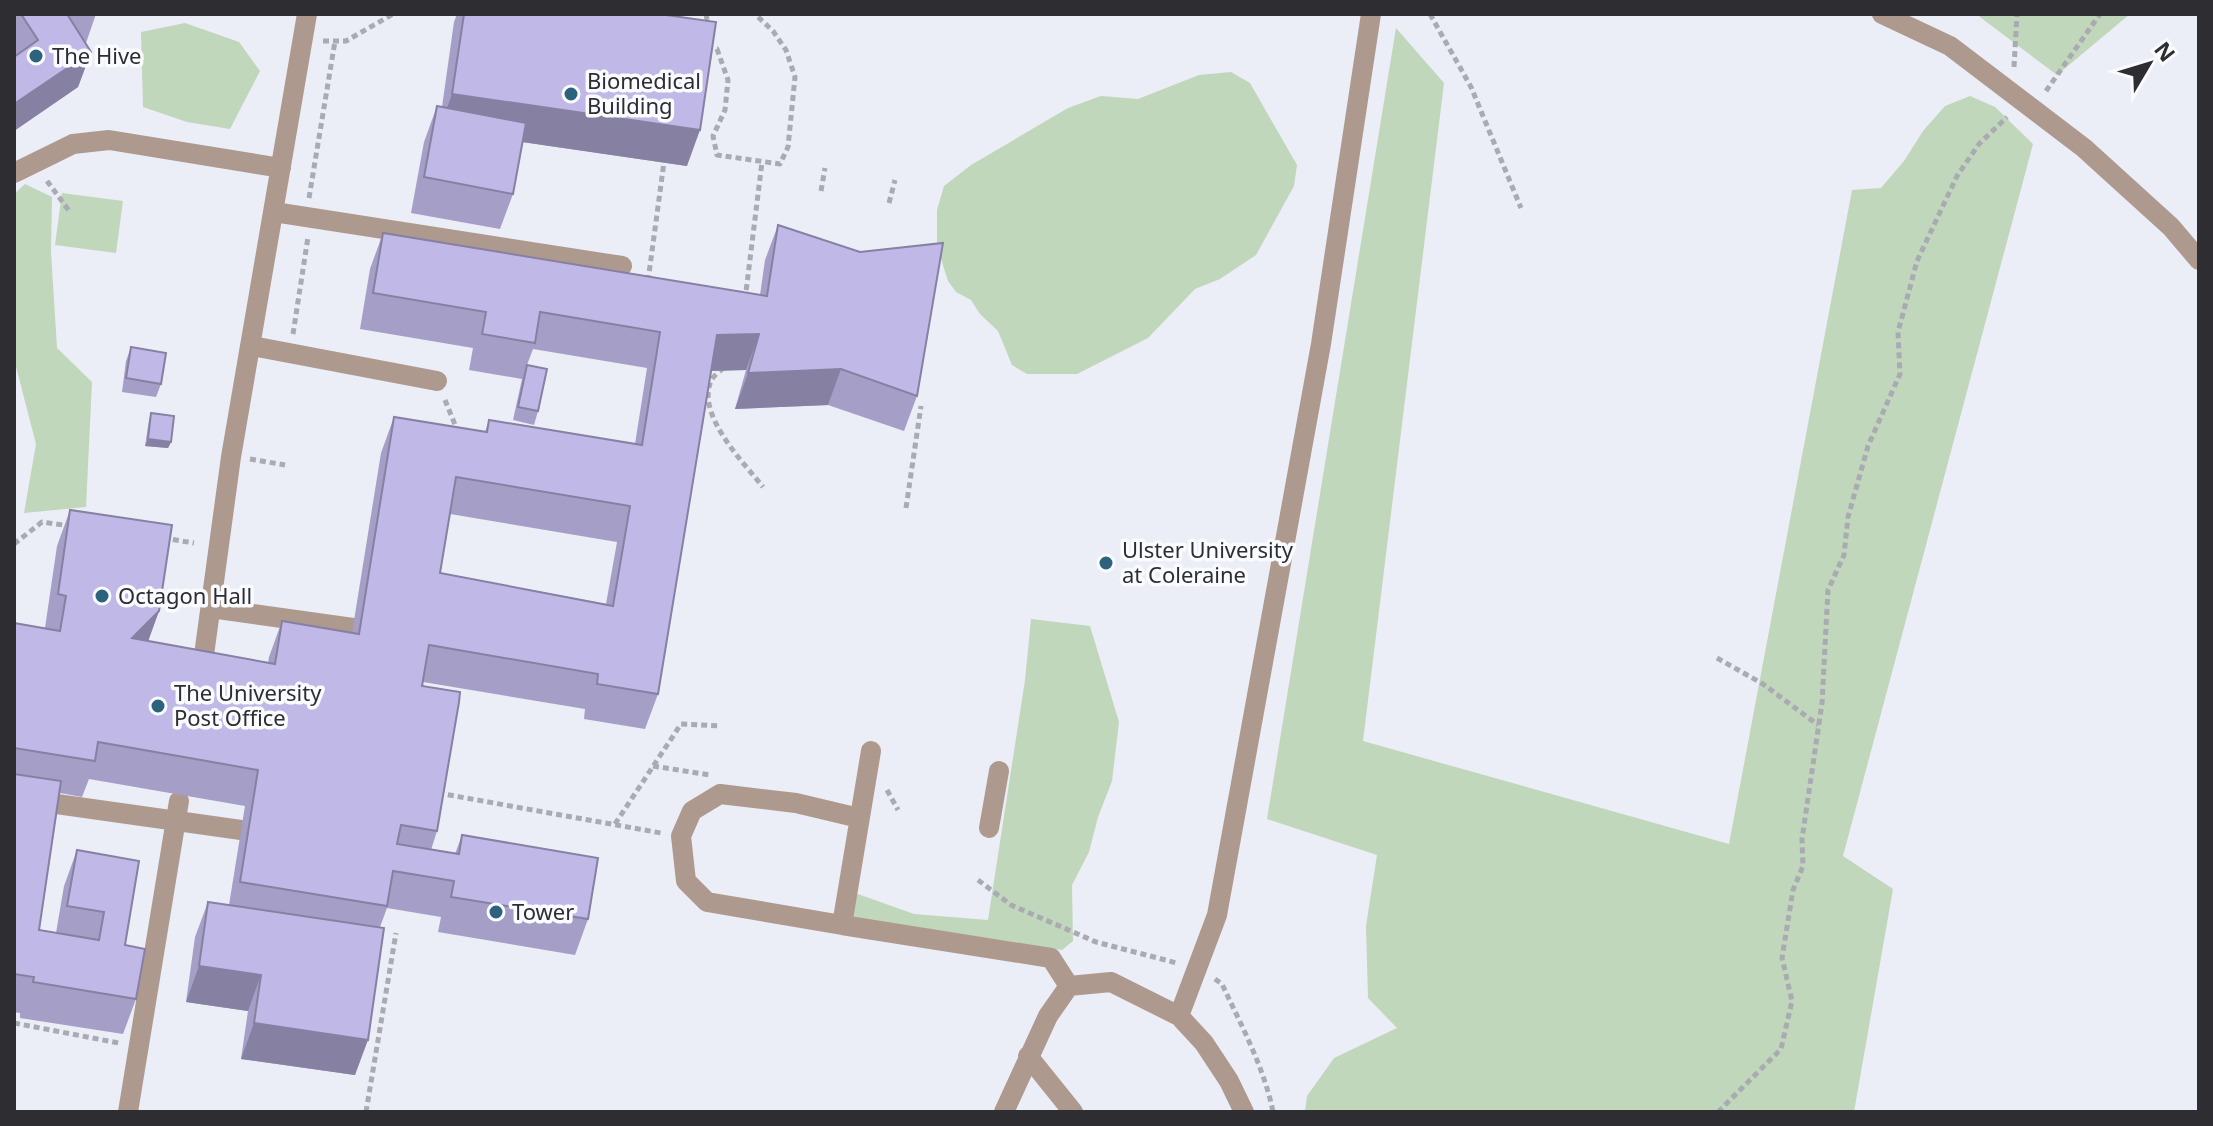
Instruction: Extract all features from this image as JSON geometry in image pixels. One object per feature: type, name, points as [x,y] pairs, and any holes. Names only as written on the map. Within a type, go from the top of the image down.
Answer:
[{"type":"lane","points":[[200,682],[231,457],[307,14]]},
{"type":"lane","points":[[1179,1016],[1217,915],[1321,344],[1371,14]]},
{"type":"lane","points":[[1882,14],[1950,46],[2033,109],[2095,158],[2171,227],[2199,260]]},
{"type":"lane","points":[[14,173],[73,144],[109,140],[281,168]]},
{"type":"lane","points":[[274,212],[622,266]]},
{"type":"lane","points":[[252,346],[437,381]]},
{"type":"lane","points":[[211,608],[353,628]]},
{"type":"lane","points":[[842,925],[871,751]]},
{"type":"lane","points":[[989,828],[999,771]]},
{"type":"lane","points":[[859,818],[796,803],[720,794],[692,811],[681,836],[686,881],[707,902],[1051,958],[1069,986]]},
{"type":"lane","points":[[14,798],[178,811],[241,830]]},
{"type":"lane","points":[[128,1112],[178,811]]},
{"type":"lane","points":[[1004,1112],[1048,1016],[1069,986],[1111,982],[1179,1016],[1204,1043],[1229,1081],[1244,1112]]},
{"type":"lane","points":[[1028,1056],[1073,1112]]},
{"type":"path","points":[[302,40],[346,41],[393,14]]},
{"type":"path","points":[[706,14],[709,28]]},
{"type":"path","points":[[713,38],[728,80],[725,110],[713,136],[717,155],[780,164],[788,147],[795,77],[786,50],[773,31],[755,14]]},
{"type":"path","points":[[1430,14],[1471,87],[1521,208]]},
{"type":"path","points":[[1718,1112],[1781,1049],[1792,1001],[1782,958],[1793,890],[1803,866],[1802,839],[1818,726],[1828,590],[1844,555],[1848,517],[1868,446],[1900,374],[1898,332],[1917,261],[1957,176],[1979,144],[2008,115],[2033,109],[2100,14]]},
{"type":"path","points":[[308,203],[335,41]]},
{"type":"path","points":[[702,46],[717,49]]},
{"type":"path","points":[[647,283],[664,162]]},
{"type":"path","points":[[743,309],[762,162]]},
{"type":"path","points":[[34,163],[70,212]]},
{"type":"path","points":[[821,191],[825,168]]},
{"type":"path","points":[[889,203],[895,180]]},
{"type":"path","points":[[293,339],[309,233]]},
{"type":"path","points":[[728,364],[711,380],[708,404],[720,431],[763,487]]},
{"type":"path","points":[[437,381],[461,437]]},
{"type":"path","points":[[906,508],[921,406]]},
{"type":"path","points":[[250,459],[285,465]]},
{"type":"path","points":[[14,544],[42,522],[72,526]]},
{"type":"path","points":[[148,536],[194,543]]},
{"type":"path","points":[[1717,658],[1763,684],[1818,726]]},
{"type":"path","points":[[615,824],[681,724],[721,726]]},
{"type":"path","points":[[436,793],[681,836]]},
{"type":"path","points":[[978,880],[1011,905],[1096,942],[1197,968],[1222,984],[1245,1034],[1273,1112]]},
{"type":"path","points":[[366,1112],[396,933]]},
{"type":"path","points":[[14,1023],[138,1046]]},
{"type":"green space","points":[[1976,14],[2130,14],[2057,75]]},
{"type":"green space","points":[[185,23],[239,42],[260,71],[230,129],[187,122],[143,107],[141,32]]},
{"type":"green space","points":[[1396,28],[1444,83],[1363,741],[1729,844],[1852,190],[1881,188],[1945,106],[1970,96],[1995,107],[2033,144],[1843,856],[1893,889],[1854,1112],[1305,1112],[1307,1096],[1334,1058],[1397,1028],[1368,998],[1366,926],[1377,855],[1267,819]]},
{"type":"green space","points":[[1231,72],[1250,83],[1297,165],[1294,186],[1256,255],[1220,279],[1195,289],[1148,338],[1077,374],[1027,374],[1012,365],[998,331],[980,314],[971,300],[956,292],[948,281],[937,246],[937,210],[944,186],[971,165],[1068,108],[1101,96],[1138,99],[1199,75]]},
{"type":"green space","points":[[25,184],[52,197],[51,252],[57,348],[92,382],[86,507],[24,513],[36,444],[14,359],[14,194]]},
{"type":"green space","points":[[62,193],[123,201],[116,253],[55,245]]},
{"type":"green space","points":[[1031,619],[1090,626],[1119,722],[1112,781],[1089,852],[1072,885],[1073,941],[1062,950],[839,915],[841,888],[914,914],[988,920],[1025,680]]},
{"type":"building","points":[[21,14],[67,14],[91,52],[14,104],[14,57],[38,40]]},
{"type":"building","name":"Biomedical Building","points":[[464,14],[659,14],[716,22],[700,130],[452,94]]},
{"type":"building","points":[[437,106],[526,123],[513,194],[424,177]]},
{"type":"building","points":[[778,225],[860,252],[943,243],[917,396],[841,369],[748,373],[759,334],[717,335],[658,694],[597,684],[598,674],[429,645],[422,686],[460,692],[459,702],[437,831],[401,825],[397,844],[459,854],[462,835],[598,858],[588,919],[451,897],[454,881],[393,871],[387,906],[240,882],[258,770],[98,742],[95,761],[14,748],[14,623],[60,631],[66,596],[58,594],[70,510],[172,525],[159,611],[132,638],[275,664],[282,621],[359,634],[394,417],[487,432],[489,420],[642,445],[660,332],[540,312],[535,343],[482,334],[486,312],[373,293],[383,233],[767,296]],"holes":[[[456,477],[630,506],[613,606],[440,573]]]},
{"type":"building","points":[[131,347],[166,353],[161,384],[126,378]]},
{"type":"building","points":[[527,365],[547,369],[538,411],[518,407]]},
{"type":"building","points":[[151,413],[174,416],[171,442],[148,439]]},
{"type":"building","points":[[14,774],[61,781],[39,930],[99,940],[104,912],[67,906],[77,850],[139,861],[125,945],[145,949],[136,999],[33,982],[34,977],[14,974]]},
{"type":"building","points":[[208,902],[384,928],[368,1040],[254,1023],[261,975],[199,966]]},
{"type":"place","name":"The Hive","points":[[36,56]]},
{"type":"place","name":"Biomedical Building","points":[[571,94]]},
{"type":"place","name":"Ulster University at Coleraine","points":[[1106,563]]},
{"type":"place","name":"Octagon Hall","points":[[102,596]]},
{"type":"place","name":"The University Post Office","points":[[158,706]]},
{"type":"place","name":"Tower","points":[[496,912]]}]
